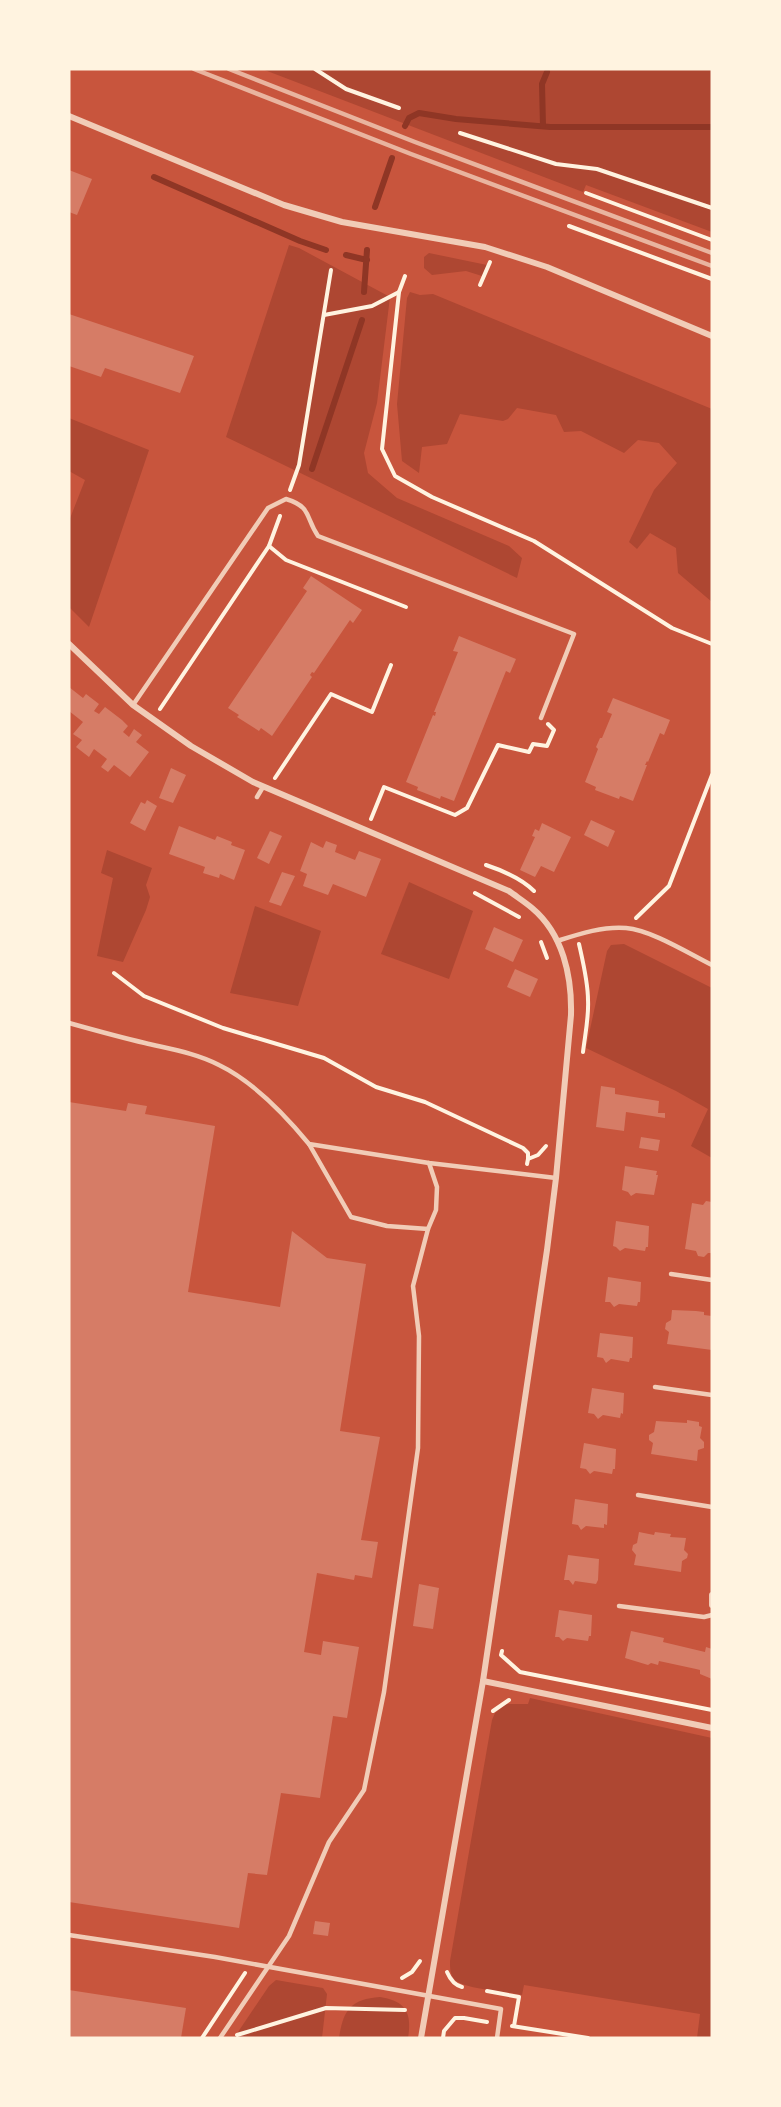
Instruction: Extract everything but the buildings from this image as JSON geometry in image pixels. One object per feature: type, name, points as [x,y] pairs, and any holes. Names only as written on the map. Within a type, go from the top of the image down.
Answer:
[{"type":"street","points":[[69,116],[284,205],[342,222],[485,247],[547,267],[712,336]]},
{"type":"street","points":[[69,644],[133,705],[191,746],[263,787],[509,891],[533,908],[557,941],[569,974],[572,993],[556,1178],[483,1681],[421,2038]]},
{"type":"street","points":[[712,1595],[712,1605]]},
{"type":"street","points":[[483,1681],[712,1728]]},
{"type":"lane","points":[[133,705],[268,508],[286,499],[304,508],[318,536],[574,634],[541,718]]},
{"type":"lane","points":[[257,797],[263,787]]},
{"type":"lane","points":[[557,941],[597,930],[625,928],[644,932],[712,965]]},
{"type":"lane","points":[[69,1023],[193,1054],[220,1065],[244,1081],[294,1126],[309,1144],[351,1217],[387,1226],[428,1229]]},
{"type":"lane","points":[[309,1144],[429,1163],[556,1178]]},
{"type":"lane","points":[[220,2038],[290,1934],[329,1842],[364,1791],[384,1692],[418,1448],[419,1336],[412,1286],[428,1229],[436,1210],[437,1187],[429,1163]]},
{"type":"lane","points":[[671,1274],[712,1280]]},
{"type":"lane","points":[[655,1387],[712,1395]]},
{"type":"lane","points":[[638,1495],[712,1507]]},
{"type":"lane","points":[[619,1606],[704,1617],[712,1615]]},
{"type":"lane","points":[[69,1935],[267,1966],[501,2009],[497,2038]]},
{"type":"path","points":[[315,69],[346,89],[399,108]]},
{"type":"path","points":[[460,133],[556,164],[597,169],[712,208]]},
{"type":"path","points":[[586,193],[712,240]]},
{"type":"path","points":[[569,226],[712,279]]},
{"type":"path","points":[[480,285],[490,262]]},
{"type":"path","points":[[299,465],[331,270]]},
{"type":"path","points":[[405,276],[399,292],[382,449],[395,477],[432,497],[534,541],[672,628],[712,644]]},
{"type":"path","points":[[324,315],[372,306],[399,292]]},
{"type":"path","points":[[160,709],[268,547],[286,560],[406,608]]},
{"type":"path","points":[[275,778],[331,694],[372,712],[391,665]]},
{"type":"path","points":[[141,693],[168,714]]},
{"type":"path","points":[[370,820],[384,788],[454,814],[467,808],[498,745],[529,752],[533,744],[548,746],[554,730],[541,718]]},
{"type":"path","points":[[265,773],[283,783]]},
{"type":"path","points":[[625,928],[669,886],[712,776]]},
{"type":"path","points":[[360,816],[380,824]]},
{"type":"path","points":[[482,863],[504,871],[528,885],[541,897]]},
{"type":"path","points":[[468,890],[522,918]]},
{"type":"path","points":[[538,935],[549,961]]},
{"type":"path","points":[[114,973],[144,996],[223,1028],[324,1058],[376,1087],[425,1101],[523,1148],[528,1153],[526,1174]]},
{"type":"path","points":[[528,1158],[538,1155],[546,1146],[547,1135]]},
{"type":"path","points":[[520,1672],[712,1710]]},
{"type":"path","points":[[479,1990],[519,1997],[514,2026]]},
{"type":"path","points":[[212,2023],[236,2036],[326,2008],[405,2010]]},
{"type":"path","points":[[443,2038],[444,2031],[455,2018],[464,2018],[588,2038]]},
{"type":"shaded area","points":[[262,69],[712,69],[712,232],[586,185],[583,192]]},
{"type":"shaded area","points":[[289,245],[299,248],[390,297],[377,403],[364,453],[368,473],[397,498],[509,546],[522,558],[517,578],[226,437]]},
{"type":"shaded area","points":[[429,253],[487,265],[482,276],[466,271],[432,275],[424,268],[424,257]]},
{"type":"shaded area","points":[[410,292],[420,295],[433,294],[712,409],[712,602],[678,573],[676,548],[650,533],[637,549],[629,542],[654,490],[677,463],[659,443],[638,440],[624,453],[581,431],[564,432],[556,415],[517,408],[508,419],[503,421],[460,414],[447,444],[422,447],[419,473],[402,461],[397,404],[407,298]]},
{"type":"shaded area","points":[[69,418],[149,450],[89,627],[69,607],[69,521],[85,480],[69,471]]},
{"type":"shaded area","points":[[107,850],[152,868],[146,885],[150,897],[146,910],[123,962],[97,956],[113,878],[101,873]]},
{"type":"shaded area","points":[[409,882],[473,911],[449,979],[381,954]]},
{"type":"shaded area","points":[[255,906],[321,931],[298,1006],[230,993]]},
{"type":"shaded area","points":[[624,944],[712,988],[712,1158],[691,1146],[708,1109],[586,1048],[607,951],[611,945]]},
{"type":"shaded area","points":[[530,1698],[712,1738],[712,2038],[697,2038],[700,2014],[524,1985],[522,1995],[476,1988],[454,1979],[450,1961],[492,1720],[495,1713],[506,1704],[528,1704]]},
{"type":"shaded area","points":[[276,1980],[323,1988],[327,1994],[322,2038],[234,2038],[269,1986]]},
{"type":"shaded area","points":[[380,1997],[396,2002],[405,2010],[409,2022],[408,2038],[339,2038],[343,2020],[350,2008],[362,2000]]},
{"type":"waterway","points":[[543,126],[542,84],[547,72]]},
{"type":"waterway","points":[[405,126],[409,118],[419,113],[456,119],[550,127],[712,127]]},
{"type":"waterway","points":[[375,207],[392,158]]},
{"type":"waterway","points":[[154,177],[300,241],[326,250]]},
{"type":"waterway","points":[[364,292],[367,250]]},
{"type":"waterway","points":[[346,255],[367,260]]},
{"type":"waterway","points":[[312,469],[362,320]]},
{"type":"railway","points":[[194,69],[411,154],[712,266]]},
{"type":"railway","points":[[229,69],[415,142],[712,253]]}]
